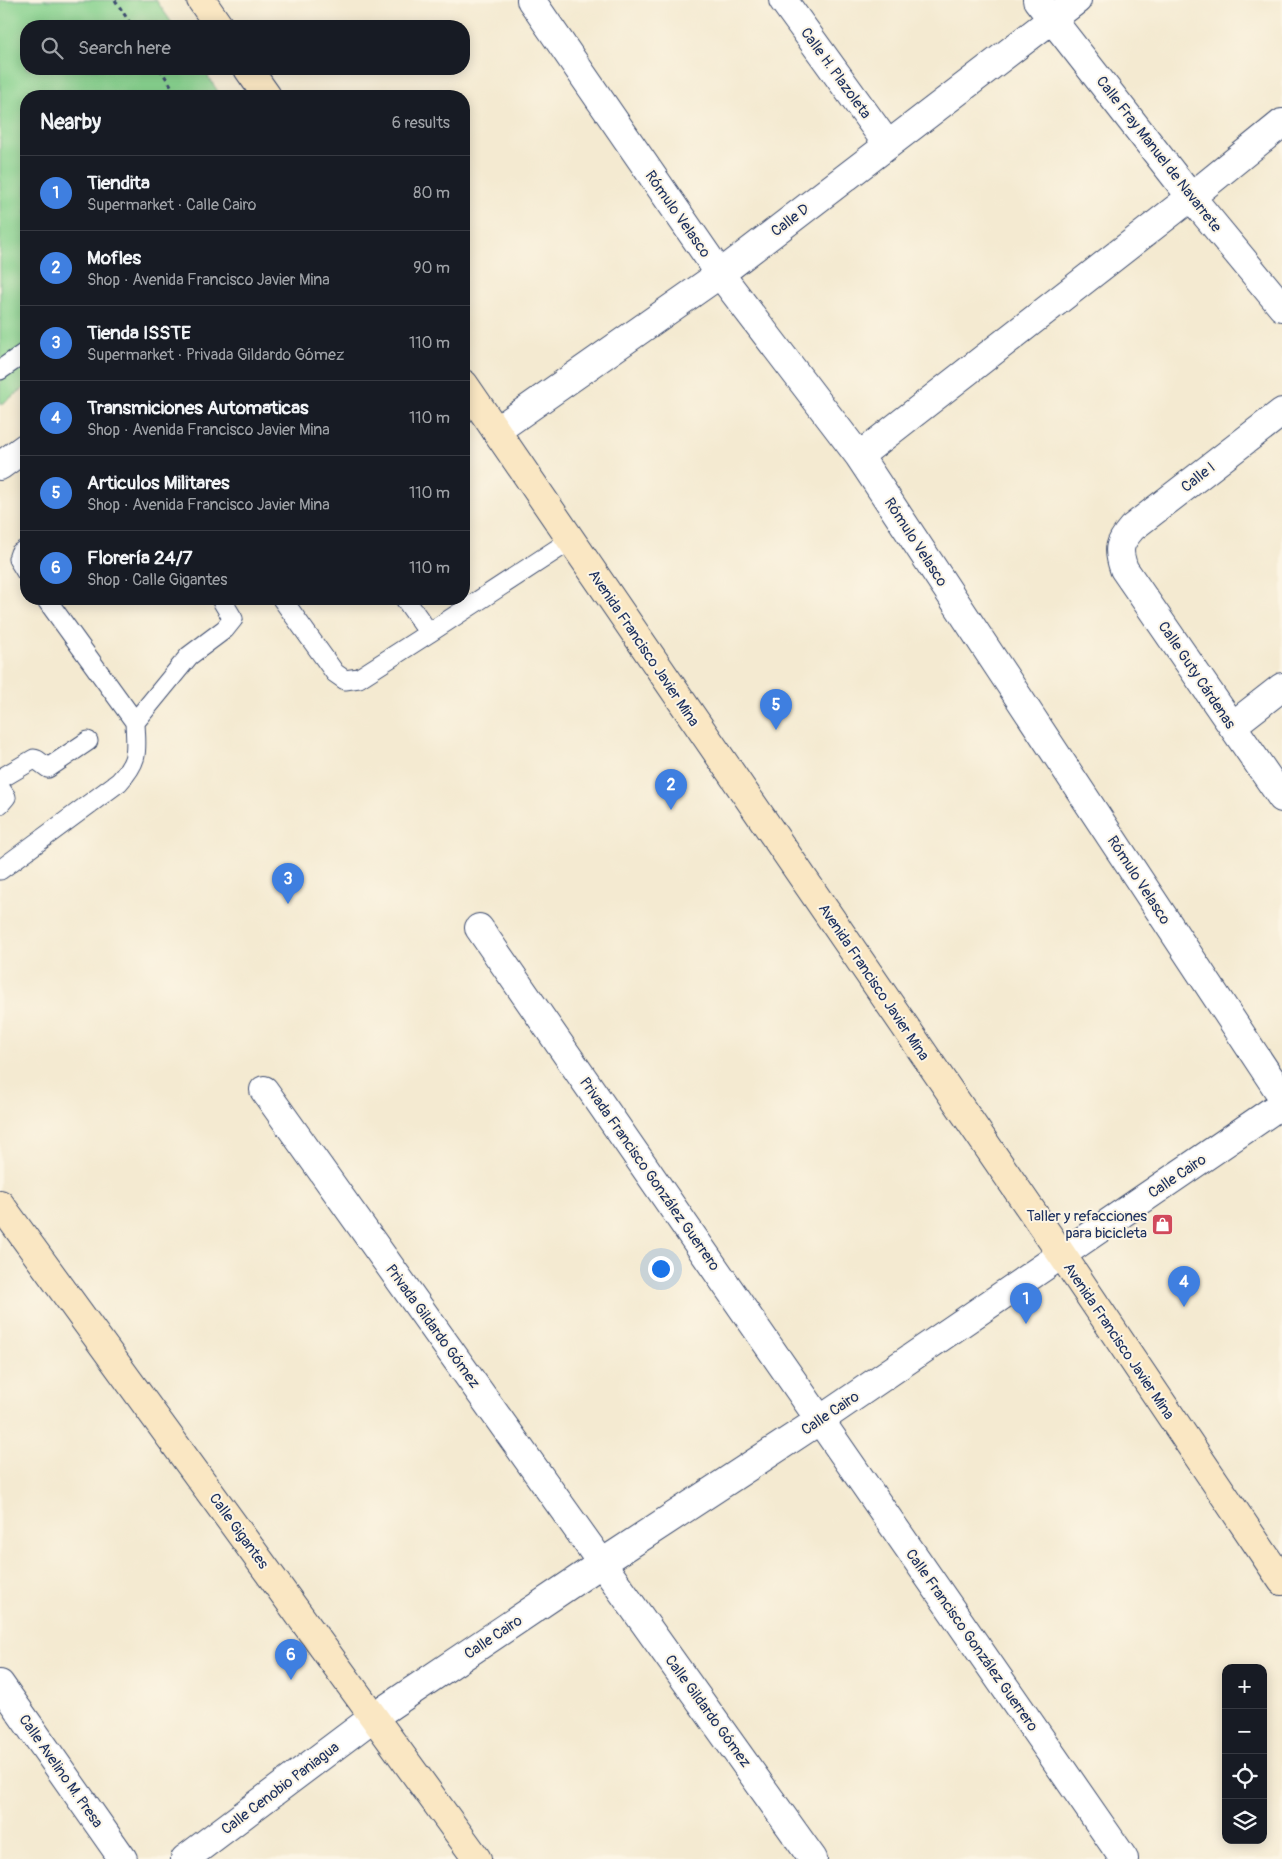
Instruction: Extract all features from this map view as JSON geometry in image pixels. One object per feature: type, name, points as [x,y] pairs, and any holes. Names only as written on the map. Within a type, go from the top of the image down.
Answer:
[{"type":"main road","points":[[202,0],[215,20]]},
{"type":"main road","points":[[252,75],[263,90]]},
{"type":"main road","name":"Avenida Francisco Javier Mina","points":[[470,393],[1062,1255],[1282,1581]]},
{"type":"main road","name":"Calle Gigantes","points":[[0,1204],[477,1859]]},
{"type":"street","name":"Rómulo Velasco","points":[[531,0],[720,274],[859,456],[1282,1096]]},
{"type":"street","name":"Calle H. Plazoleta","points":[[783,0],[888,145]]},
{"type":"street","name":"Calle D","points":[[496,431],[720,274],[888,145],[1045,10],[1077,0]]},
{"type":"street","name":"Calle Fray Manuel de Navarrete","points":[[1045,10],[1191,196],[1282,307]]},
{"type":"street","points":[[859,456],[1282,123]]},
{"type":"street","name":"Calle I","points":[[1119,548],[1124,537],[1132,528],[1282,412]]},
{"type":"street","points":[[0,466],[20,451]]},
{"type":"street","name":"Calle Guty Cárdenas","points":[[1119,548],[1124,568],[1282,798]]},
{"type":"street","points":[[1232,726],[1282,688]]},
{"type":"street","name":"Privada Francisco González Guerrero","points":[[480,928],[820,1420]]},
{"type":"street","name":"Privada Gildardo Gómez","points":[[264,1090],[602,1563]]},
{"type":"street","name":"Calle Cairo","points":[[374,1716],[820,1420],[1282,1104]]},
{"type":"street","name":"Calle Francisco González Guerrero","points":[[820,1420],[1124,1859]]},
{"type":"street","name":"Calle Gildardo Gómez","points":[[602,1563],[813,1859]]},
{"type":"street","name":"Calle Avelino M. Presa","points":[[0,1684],[123,1859]]},
{"type":"street","name":"Calle Cenobio Paniagua","points":[[185,1859],[374,1716]]},
{"type":"lane","points":[[0,370],[20,356]]},
{"type":"lane","points":[[286,605],[335,673],[345,680],[359,678],[571,540]]},
{"type":"lane","points":[[0,870],[119,782],[131,768],[136,755],[135,722],[50,605]]},
{"type":"lane","points":[[135,722],[189,656],[225,629],[233,619],[225,605]]},
{"type":"lane","points":[[409,605],[429,633]]},
{"type":"lane","points":[[0,780],[34,759],[48,768],[88,741]]},
{"type":"lane","points":[[0,788],[6,797],[0,804]]},
{"type":"path","points":[[114,0],[128,20]]},
{"type":"path","points":[[164,75],[174,90]]},
{"type":"green space","points":[[0,0],[156,0],[170,20],[20,20],[20,75],[207,75],[217,90],[20,90],[20,391],[0,405]]},
{"type":"place","name":"Articulos Militares","points":[[776,730]]},
{"type":"place","name":"Mofles","points":[[671,810]]},
{"type":"place","name":"Tienda ISSTE","points":[[288,904]]},
{"type":"place","name":"Taller y refacciones para bicicleta","points":[[1163,1225]]},
{"type":"place","name":"Transmiciones Automaticas","points":[[1184,1307]]},
{"type":"place","name":"Tiendita","points":[[1026,1324]]},
{"type":"place","name":"Florería 24/7","points":[[291,1680]]}]
